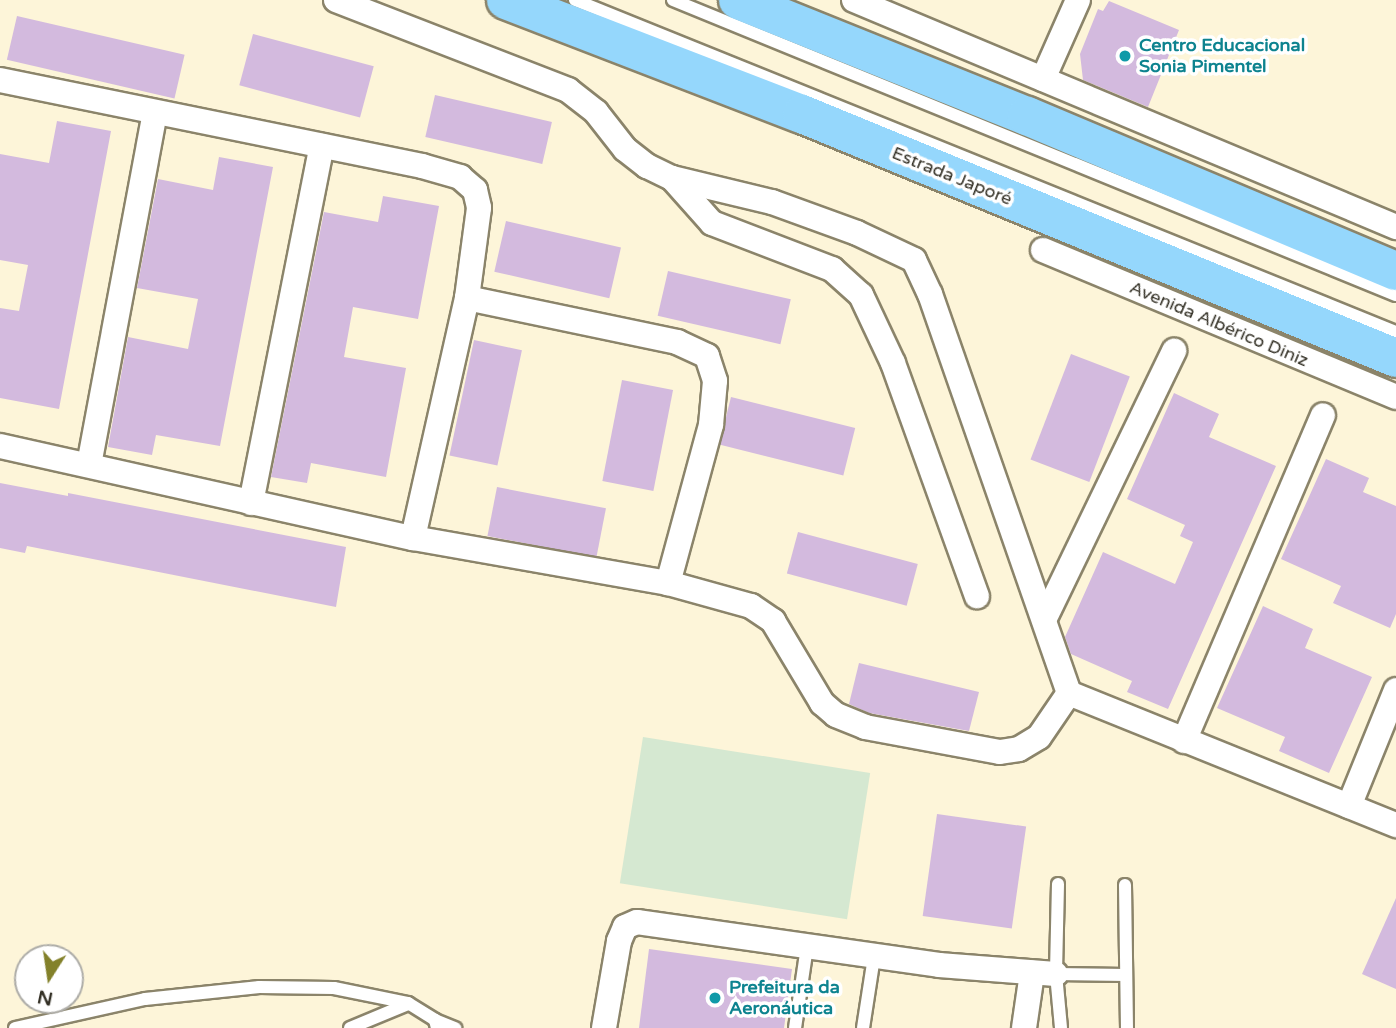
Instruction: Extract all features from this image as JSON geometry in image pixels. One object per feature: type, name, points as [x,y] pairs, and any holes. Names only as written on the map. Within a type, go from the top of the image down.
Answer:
[{"type":"main road","name":"Estrada Japoré","points":[[506,0],[802,114],[1396,358]]},
{"type":"main road","points":[[738,0],[1027,116],[1396,271]]},
{"type":"street","points":[[336,0],[568,90],[596,112],[625,149],[647,166],[672,178],[772,202],[857,233],[914,260],[930,294],[1069,693],[1396,825]]},
{"type":"street","points":[[854,0],[1396,227]]},
{"type":"street","points":[[1043,79],[1078,0]]},
{"type":"street","points":[[0,80],[422,166],[460,177],[475,190],[479,208],[467,298],[413,538]]},
{"type":"street","points":[[89,465],[155,113]]},
{"type":"street","points":[[251,503],[322,146]]},
{"type":"street","points":[[672,178],[712,223],[832,269],[862,295],[893,363],[977,596]]},
{"type":"street","name":"Avenida Albérico Diniz","points":[[1043,250],[1396,397]]},
{"type":"street","points":[[467,298],[677,342],[708,356],[715,381],[711,425],[668,583]]},
{"type":"street","points":[[1045,618],[1174,351]]},
{"type":"street","points":[[1184,741],[1323,415]]},
{"type":"street","points":[[0,446],[413,538],[668,583],[751,606],[773,621],[822,703],[835,715],[865,727],[1000,752],[1019,749],[1039,737],[1069,693]]},
{"type":"street","points":[[1349,806],[1396,690]]},
{"type":"street","points":[[604,1028],[619,942],[625,927],[637,922],[874,957],[1044,974],[1024,1028]]},
{"type":"lane","points":[[575,0],[1396,332]]},
{"type":"lane","points":[[673,0],[1396,295]]},
{"type":"lane","points":[[1058,884],[1044,974],[1060,1028]]},
{"type":"lane","points":[[1125,885],[1127,1028]]},
{"type":"lane","points":[[795,1028],[807,947]]},
{"type":"lane","points":[[863,1028],[874,957]]},
{"type":"lane","points":[[1044,974],[1126,975]]},
{"type":"lane","points":[[15,1028],[145,999],[259,987],[334,988],[408,1003],[436,1024],[455,1028]]},
{"type":"lane","points":[[350,1028],[408,1003]]},
{"type":"green space","points":[[643,737],[870,773],[847,919],[620,883]]},
{"type":"building","name":"Centro Educacional Sonia Pimentel","points":[[1109,1],[1179,30],[1148,107],[1083,80],[1080,54],[1098,9],[1103,11]]},
{"type":"building","points":[[17,16],[185,55],[174,99],[7,60]]},
{"type":"building","points":[[253,34],[374,66],[360,118],[239,85]]},
{"type":"building","points":[[435,95],[552,122],[542,164],[425,137]]},
{"type":"building","points":[[57,121],[111,131],[59,409],[0,398],[0,308],[19,311],[28,265],[0,260],[0,154],[49,163]]},
{"type":"building","points":[[219,157],[273,167],[220,446],[156,435],[152,455],[108,447],[128,337],[188,349],[198,299],[137,288],[158,179],[213,190]]},
{"type":"building","points":[[383,196],[439,206],[418,319],[353,307],[344,357],[406,368],[386,477],[311,463],[307,483],[271,477],[324,212],[378,222]]},
{"type":"building","points":[[506,221],[621,248],[609,298],[494,272]]},
{"type":"building","points":[[668,271],[791,299],[780,344],[658,316]]},
{"type":"building","points":[[474,340],[522,350],[497,466],[449,455]]},
{"type":"building","points":[[1071,354],[1130,377],[1089,482],[1031,459]]},
{"type":"building","points":[[622,380],[673,390],[653,491],[602,481]]},
{"type":"building","points":[[1174,393],[1219,414],[1209,437],[1276,466],[1168,709],[1127,692],[1132,681],[1071,654],[1065,637],[1103,552],[1175,584],[1193,542],[1180,536],[1185,525],[1127,499]]},
{"type":"building","points":[[731,397],[855,428],[843,476],[719,445]]},
{"type":"building","points":[[1326,459],[1369,478],[1363,492],[1396,506],[1396,614],[1390,628],[1333,603],[1341,586],[1281,559]]},
{"type":"building","points":[[0,483],[68,496],[68,493],[346,547],[336,607],[27,546],[25,553],[0,548]]},
{"type":"building","points":[[497,487],[606,508],[596,557],[487,536]]},
{"type":"building","points":[[798,532],[918,564],[907,606],[787,574]]},
{"type":"building","points":[[1263,606],[1313,629],[1305,648],[1372,677],[1329,773],[1279,751],[1285,737],[1217,708]]},
{"type":"building","points":[[859,663],[979,692],[969,731],[869,713],[849,704]]},
{"type":"building","points":[[937,814],[1026,827],[1012,929],[923,916]]},
{"type":"building","points":[[1396,898],[1396,989],[1362,974]]},
{"type":"building","name":"Prefeitura da Aeronáutica","points":[[649,949],[792,969],[784,1028],[639,1028]]},
{"type":"place","name":"Centro Educacional Sonia Pimentel","points":[[1125,56]]},
{"type":"place","name":"Prefeitura da Aeronáutica","points":[[715,998]]}]
